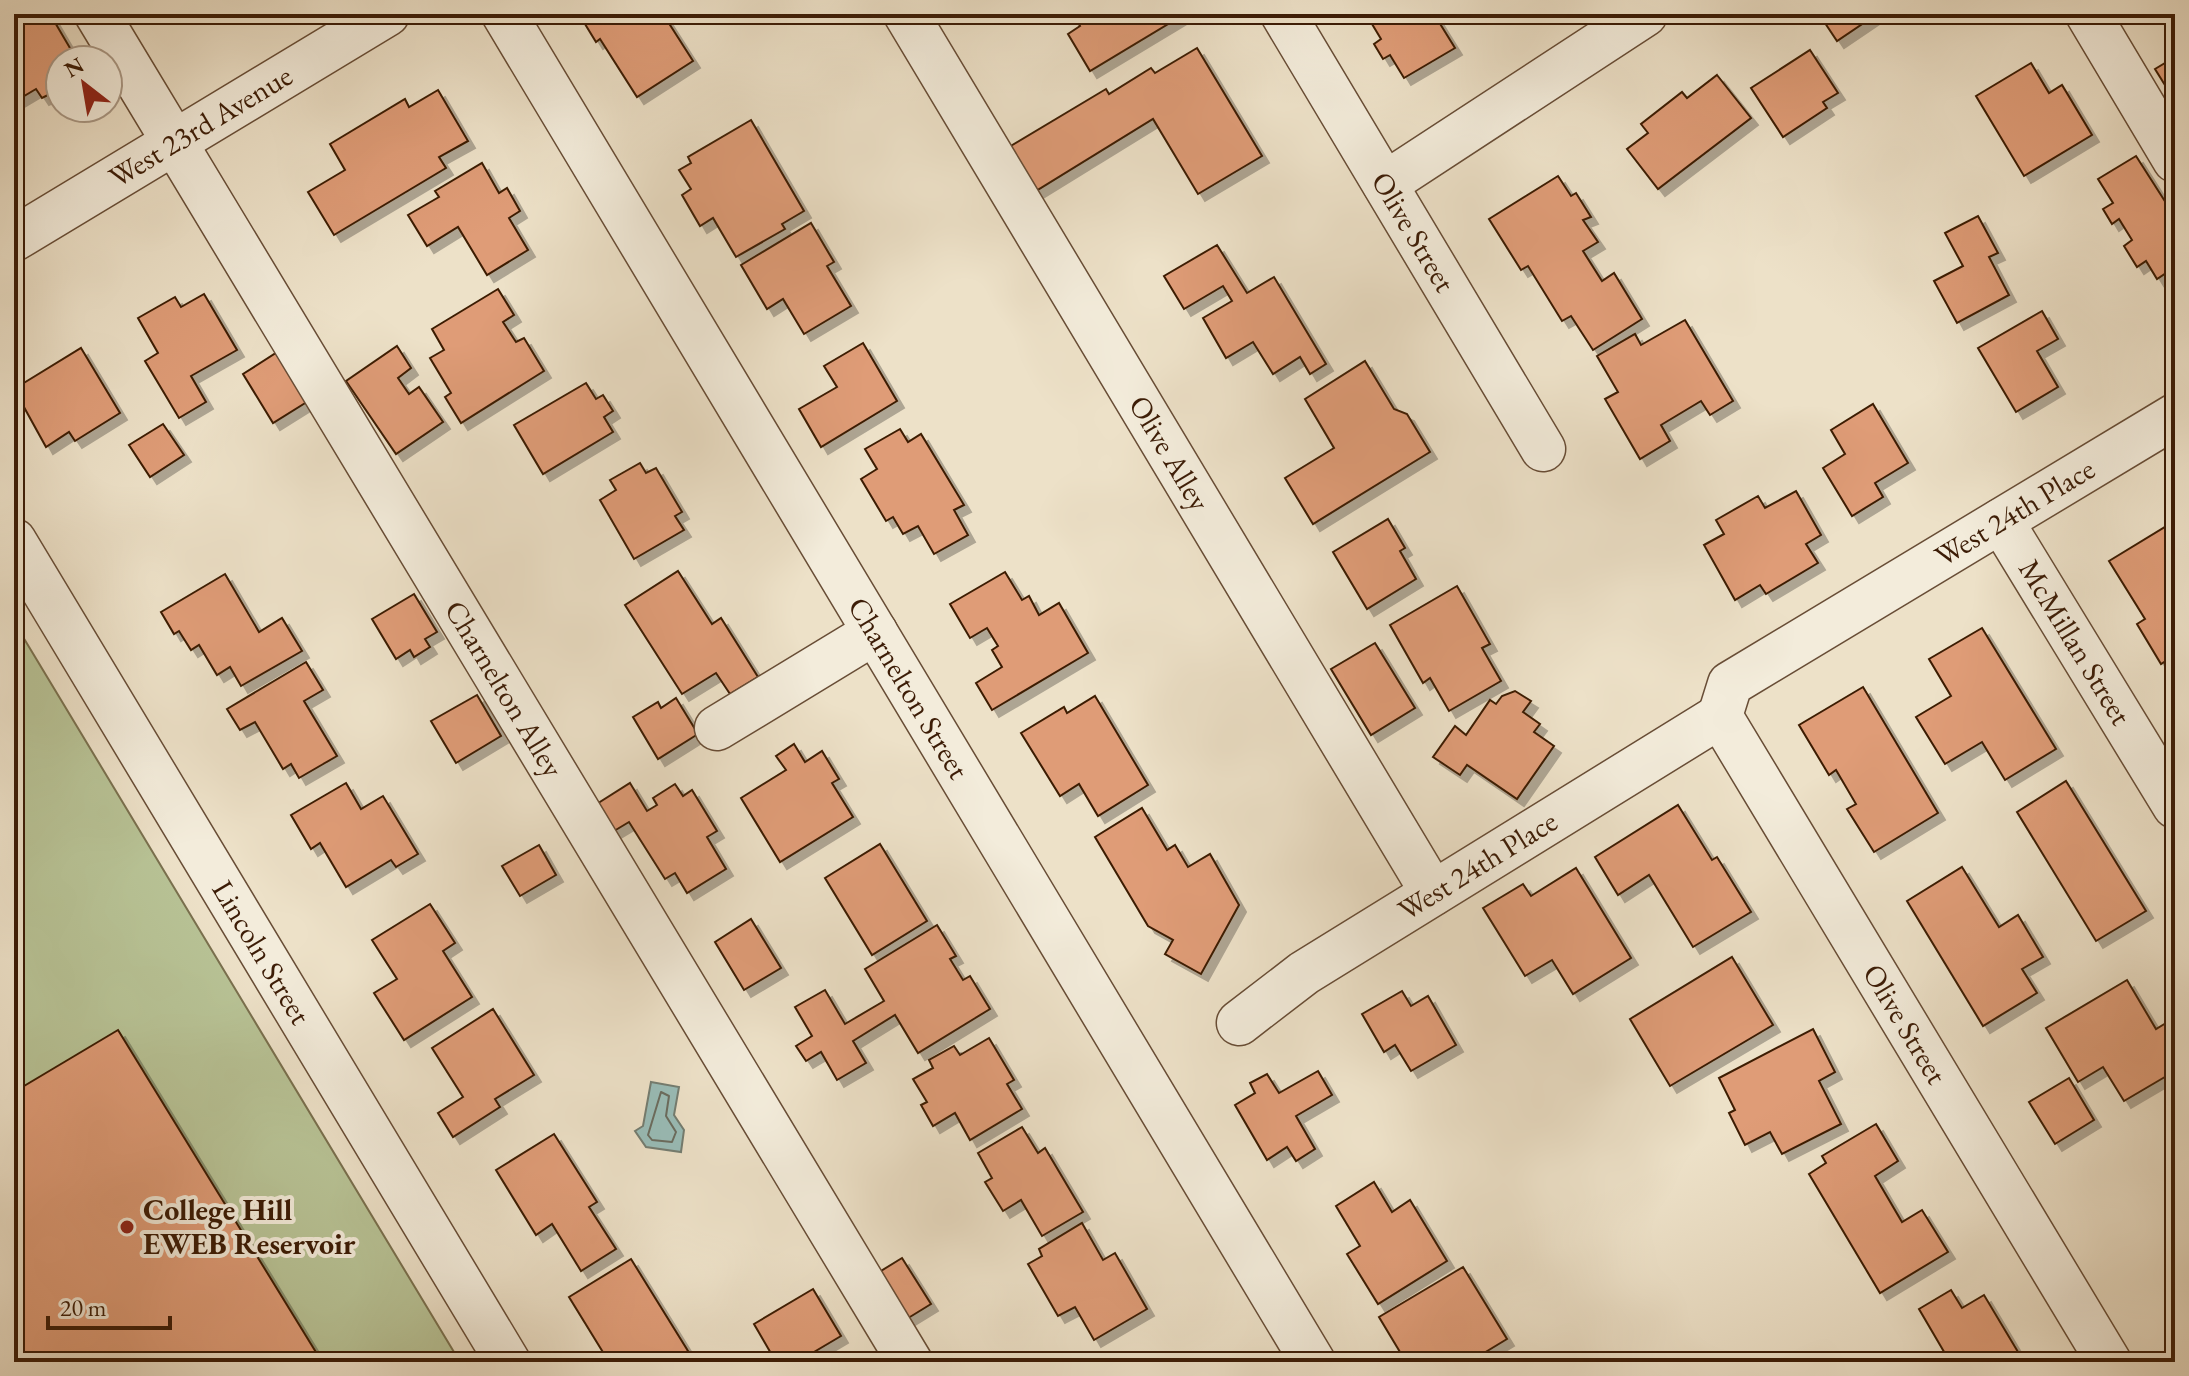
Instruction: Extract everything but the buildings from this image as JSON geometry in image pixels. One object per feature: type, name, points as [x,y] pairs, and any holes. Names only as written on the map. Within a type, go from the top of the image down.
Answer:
[{"type":"street","name":"Charnelton Alley","points":[[97,14],[910,1362]]},
{"type":"street","name":"West 23rd Avenue","points":[[14,239],[387,14]]},
{"type":"street","name":"Charnelton Street","points":[[504,14],[1313,1362]]},
{"type":"street","name":"Olive Alley","points":[[906,14],[1433,893]]},
{"type":"street","name":"Olive Street","points":[[1283,14],[1543,449]]},
{"type":"street","points":[[1385,184],[1645,14]]},
{"type":"street","points":[[2088,14],[2175,160]]},
{"type":"street","name":"West 24th Place","points":[[1239,1023],[1304,973],[1433,893],[2001,521],[2175,416]]},
{"type":"street","name":"McMillan Street","points":[[2001,521],[2175,806]]},
{"type":"street","name":"Lincoln Street","points":[[14,541],[508,1362]]},
{"type":"street","points":[[717,728],[875,632]]},
{"type":"street","name":"Olive Street","points":[[1725,700],[2109,1362]]},
{"type":"green space","points":[[14,622],[460,1362],[14,1362]]},
{"type":"water","points":[[651,1082],[679,1087],[674,1115],[684,1130],[681,1152],[646,1147],[635,1131],[643,1126]]},
{"type":"place","name":"College Hill EWEB Reservoir","points":[[127,1227]]}]
